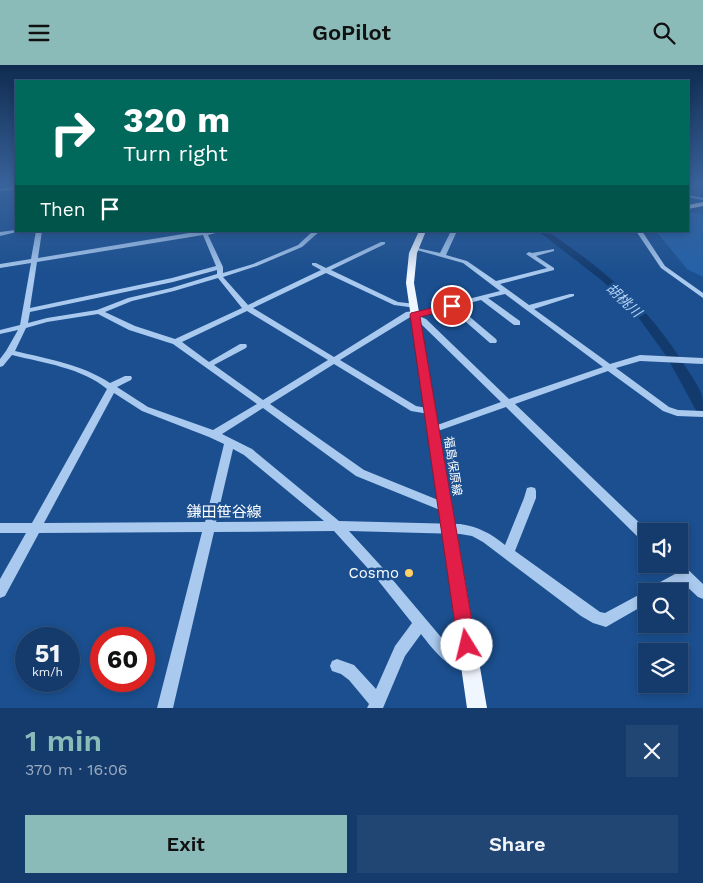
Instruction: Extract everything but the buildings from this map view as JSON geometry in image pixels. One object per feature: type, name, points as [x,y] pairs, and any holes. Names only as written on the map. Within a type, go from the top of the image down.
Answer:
[{"type":"main road","name":"福島保原線","points":[[423,232],[415,248],[410,283],[477,708]]},
{"type":"street","points":[[0,234],[15,232]]},
{"type":"street","points":[[0,364],[10,352],[24,325],[39,232]]},
{"type":"street","points":[[0,266],[205,232],[220,271],[238,301],[414,409],[429,411]]},
{"type":"street","points":[[0,332],[24,325],[99,312],[130,299],[285,253],[300,246],[317,232]]},
{"type":"street","points":[[444,256],[442,254],[453,232]]},
{"type":"street","points":[[640,232],[663,267],[703,295]]},
{"type":"street","points":[[176,342],[383,243]]},
{"type":"street","points":[[415,248],[465,262],[668,409],[677,413],[703,414]]},
{"type":"street","points":[[494,284],[552,269],[530,254],[552,250]]},
{"type":"street","points":[[314,264],[414,313],[638,529]]},
{"type":"street","points":[[26,311],[220,271]]},
{"type":"street","points":[[691,287],[703,287]]},
{"type":"street","points":[[213,435],[409,314],[452,306],[505,292]]},
{"type":"street","points":[[528,308],[572,295]]},
{"type":"street","points":[[483,297],[517,323]]},
{"type":"street","points":[[452,306],[493,341]]},
{"type":"street","points":[[99,312],[132,328],[176,342],[360,473],[444,507]]},
{"type":"street","points":[[209,365],[243,346]]},
{"type":"street","points":[[10,352],[67,366],[96,377],[110,388],[151,411],[242,448],[326,516],[377,570],[441,648],[461,663],[470,664]]},
{"type":"street","points":[[432,431],[609,367],[640,358],[703,361]]},
{"type":"street","points":[[0,592],[110,388],[128,378]]},
{"type":"street","points":[[165,708],[230,442]]},
{"type":"street","points":[[508,553],[531,491]]},
{"type":"street","name":"鎌田笹谷線","points":[[0,528],[335,526],[448,529]]},
{"type":"street","points":[[448,529],[474,531],[508,553],[586,611],[603,620],[638,602]]},
{"type":"street","points":[[670,583],[684,575],[703,593]]},
{"type":"street","points":[[337,666],[350,671],[376,705],[400,651],[420,623]]},
{"type":"shaded area","points":[[689,215],[703,215],[703,277],[687,269],[657,232],[689,232]]},
{"type":"waterway","name":"胡桃川","points":[[543,232],[604,277],[637,308],[665,344],[703,410]]},
{"type":"place","name":"Cosmo","points":[[409,573]]},
{"type":"route","points":[[452,306],[414,315],[467,645]]}]
